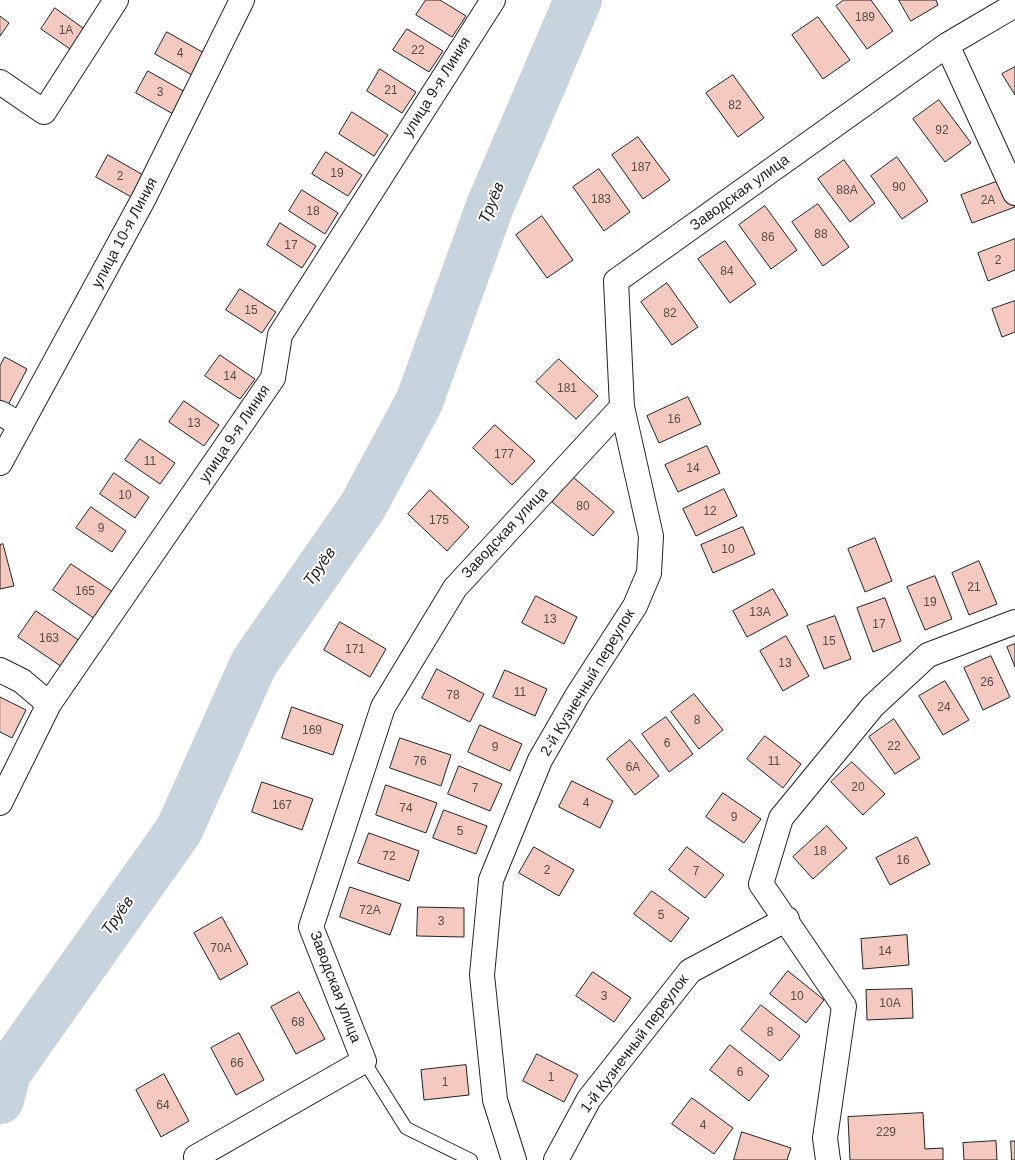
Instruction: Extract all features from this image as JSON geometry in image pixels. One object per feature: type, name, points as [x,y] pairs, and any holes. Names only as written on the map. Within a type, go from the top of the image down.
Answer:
[{"type":"street","points":[[0,82],[44,112],[116,0]]},
{"type":"street","name":"улица 10-я Линия","points":[[0,463],[144,198],[242,0]]},
{"type":"street","name":"улица 9-я Линия","points":[[49,704],[273,378],[280,335],[493,0]]},
{"type":"street","name":"Заводская улица","points":[[196,1157],[364,1061],[311,928],[383,706],[455,588],[622,408],[616,282],[947,45],[1015,5]]},
{"type":"street","points":[[947,45],[1015,193]]},
{"type":"street","name":"2-й Кузнечный переулок","points":[[514,1160],[495,1100],[482,975],[491,880],[540,760],[577,696],[635,606],[649,573],[651,536],[622,408]]},
{"type":"street","points":[[0,413],[21,425]]},
{"type":"street","points":[[828,1160],[825,1138],[844,1006],[761,884],[781,818],[873,706],[928,655],[1015,622]]},
{"type":"street","points":[[0,670],[22,681],[49,704],[0,804]]},
{"type":"street","name":"1-й Кузнечный переулок","points":[[556,1160],[589,1099],[690,971],[786,920]]},
{"type":"lane","points":[[364,1061],[406,1128],[471,1160]]},
{"type":"building","points":[[426,0],[440,0],[466,16],[452,37],[416,15]]},
{"type":"building","points":[[844,0],[871,0],[893,31],[867,49],[836,6]]},
{"type":"building","points":[[899,0],[936,0],[938,5],[911,21]]},
{"type":"building","points":[[55,8],[90,33],[76,53],[41,29]]},
{"type":"building","points":[[0,16],[9,23],[0,36]]},
{"type":"building","points":[[818,17],[850,60],[823,79],[792,35]]},
{"type":"building","points":[[407,29],[443,51],[429,72],[393,50]]},
{"type":"building","points":[[167,32],[204,53],[192,75],[155,54]]},
{"type":"building","points":[[1015,67],[1015,95],[1002,74]]},
{"type":"building","points":[[380,69],[416,92],[402,113],[367,91]]},
{"type":"building","points":[[148,71],[185,92],[173,114],[136,93]]},
{"type":"building","points":[[733,75],[764,118],[738,137],[706,93]]},
{"type":"building","points":[[939,100],[971,143],[945,162],[913,119]]},
{"type":"building","points":[[352,112],[388,135],[374,156],[339,134]]},
{"type":"building","points":[[638,137],[670,180],[643,199],[612,155]]},
{"type":"building","points":[[326,152],[362,175],[348,196],[312,174]]},
{"type":"building","points":[[108,155],[145,176],[133,198],[96,177]]},
{"type":"building","points":[[897,157],[928,201],[902,219],[871,176]]},
{"type":"building","points":[[844,160],[875,203],[850,222],[818,179]]},
{"type":"building","points":[[599,169],[630,212],[604,231],[573,187]]},
{"type":"building","points":[[1004,179],[1015,207],[972,223],[961,195]]},
{"type":"building","points":[[302,190],[338,213],[325,234],[289,211]]},
{"type":"building","points":[[818,204],[849,247],[823,266],[792,222]]},
{"type":"building","points":[[765,206],[797,250],[771,269],[739,225]]},
{"type":"building","points":[[542,216],[573,260],[547,278],[516,235]]},
{"type":"building","points":[[280,223],[316,246],[302,268],[267,245]]},
{"type":"building","points":[[1015,239],[1015,270],[988,281],[978,253]]},
{"type":"building","points":[[725,241],[756,284],[730,303],[698,259]]},
{"type":"building","points":[[667,283],[698,327],[672,345],[641,302]]},
{"type":"building","points":[[240,289],[276,312],[262,333],[226,310]]},
{"type":"building","points":[[1015,301],[1015,332],[1002,337],[992,309]]},
{"type":"building","points":[[220,355],[255,379],[240,399],[205,376]]},
{"type":"building","points":[[5,357],[27,369],[7,407],[0,403],[0,366]]},
{"type":"building","points":[[559,359],[598,396],[576,419],[536,382]]},
{"type":"building","points":[[688,397],[701,424],[659,443],[647,416]]},
{"type":"building","points":[[184,401],[219,425],[204,446],[169,422]]},
{"type":"building","points":[[495,425],[535,461],[512,485],[473,448]]},
{"type":"building","points":[[140,439],[175,463],[160,484],[125,460]]},
{"type":"building","points":[[707,446],[720,473],[678,492],[665,465]]},
{"type":"building","points":[[114,473],[149,497],[135,518],[100,494]]},
{"type":"building","points":[[573,477],[614,512],[593,536],[552,502]]},
{"type":"building","points":[[724,489],[737,516],[696,536],[683,509]]},
{"type":"building","points":[[430,490],[469,527],[447,551],[408,514]]},
{"type":"building","points":[[91,507],[126,531],[112,552],[76,528]]},
{"type":"building","points":[[743,527],[755,554],[713,573],[701,545]]},
{"type":"building","points":[[875,538],[892,581],[865,592],[848,549]]},
{"type":"building","points":[[3,544],[14,586],[0,589],[0,545]]},
{"type":"building","points":[[979,561],[997,604],[969,615],[952,573]]},
{"type":"building","points":[[71,564],[116,594],[98,621],[53,590]]},
{"type":"building","points":[[935,576],[952,619],[925,630],[907,587]]},
{"type":"building","points":[[773,589],[788,615],[747,637],[733,611]]},
{"type":"building","points":[[536,596],[577,617],[564,644],[522,623]]},
{"type":"building","points":[[885,598],[901,641],[873,652],[857,608]]},
{"type":"building","points":[[36,611],[80,641],[62,667],[18,637]]},
{"type":"building","points":[[835,616],[851,659],[824,669],[807,626]]},
{"type":"building","points":[[340,622],[386,649],[370,677],[324,650]]},
{"type":"building","points":[[786,636],[809,676],[783,691],[760,651]]},
{"type":"building","points":[[1015,644],[1015,667],[1007,647]]},
{"type":"building","points":[[991,656],[1010,697],[983,710],[964,668]]},
{"type":"building","points":[[437,669],[484,694],[470,722],[422,698]]},
{"type":"building","points":[[505,670],[547,689],[535,716],[493,697]]},
{"type":"building","points":[[945,681],[969,720],[943,735],[919,696]]},
{"type":"building","points":[[694,694],[723,730],[699,749],[671,712]]},
{"type":"building","points":[[0,697],[26,710],[12,738],[0,732]]},
{"type":"building","points":[[292,707],[343,725],[333,755],[282,738]]},
{"type":"building","points":[[666,717],[693,754],[669,772],[642,734]]},
{"type":"building","points":[[894,719],[920,758],[895,774],[869,737]]},
{"type":"building","points":[[480,725],[522,744],[510,771],[468,752]]},
{"type":"building","points":[[765,736],[801,764],[783,788],[747,759]]},
{"type":"building","points":[[400,738],[451,755],[441,786],[390,768]]},
{"type":"building","points":[[630,740],[659,776],[635,795],[607,759]]},
{"type":"building","points":[[852,762],[885,794],[863,815],[831,782]]},
{"type":"building","points":[[459,766],[502,784],[490,811],[448,794]]},
{"type":"building","points":[[572,781],[613,801],[600,828],[559,807]]},
{"type":"building","points":[[262,782],[313,799],[302,830],[252,812]]},
{"type":"building","points":[[386,785],[437,803],[426,833],[376,815]]},
{"type":"building","points":[[723,793],[761,819],[744,843],[706,817]]},
{"type":"building","points":[[444,810],[487,826],[476,854],[433,838]]},
{"type":"building","points":[[827,826],[847,848],[813,879],[793,857]]},
{"type":"building","points":[[369,833],[419,851],[409,881],[358,863]]},
{"type":"building","points":[[917,837],[930,864],[890,885],[876,858]]},
{"type":"building","points":[[534,847],[574,870],[559,896],[519,873]]},
{"type":"building","points":[[687,847],[724,875],[705,898],[669,870]]},
{"type":"building","points":[[350,887],[401,904],[390,935],[340,917]]},
{"type":"building","points":[[652,891],[689,918],[671,942],[634,914]]},
{"type":"building","points":[[418,907],[464,908],[464,937],[417,936]]},
{"type":"building","points":[[222,917],[248,964],[220,980],[194,933]]},
{"type":"building","points":[[907,935],[909,965],[863,969],[861,939]]},
{"type":"building","points":[[788,971],[824,1000],[806,1023],[770,994]]},
{"type":"building","points":[[593,972],[631,998],[614,1022],[576,996]]},
{"type":"building","points":[[912,989],[913,1018],[867,1020],[866,990]]},
{"type":"building","points":[[299,992],[325,1039],[296,1054],[271,1007]]},
{"type":"building","points":[[761,1005],[800,1036],[780,1061],[741,1030]]},
{"type":"building","points":[[239,1033],[264,1080],[236,1095],[211,1048]]},
{"type":"building","points":[[730,1045],[769,1076],[749,1101],[710,1070]]},
{"type":"building","points":[[537,1054],[578,1075],[564,1102],[523,1081]]},
{"type":"building","points":[[466,1065],[469,1095],[424,1100],[421,1070]]},
{"type":"building","points":[[164,1074],[189,1121],[161,1137],[136,1090]]},
{"type":"building","points":[[692,1098],[733,1128],[714,1154],[672,1124]]},
{"type":"building","points":[[923,1113],[925,1149],[943,1148],[943,1160],[850,1160],[848,1117]]},
{"type":"building","points":[[742,1132],[791,1148],[787,1160],[734,1160]]},
{"type":"building","points":[[996,1141],[997,1160],[964,1160],[963,1143]]},
{"type":"building","points":[[1011,1141],[1015,1141],[1015,1160],[1012,1160]]},
{"type":"waterway","name":"Труёв","points":[[0,1100],[7,1073],[179,830],[254,663],[363,506],[419,402],[490,206],[578,0]]}]
